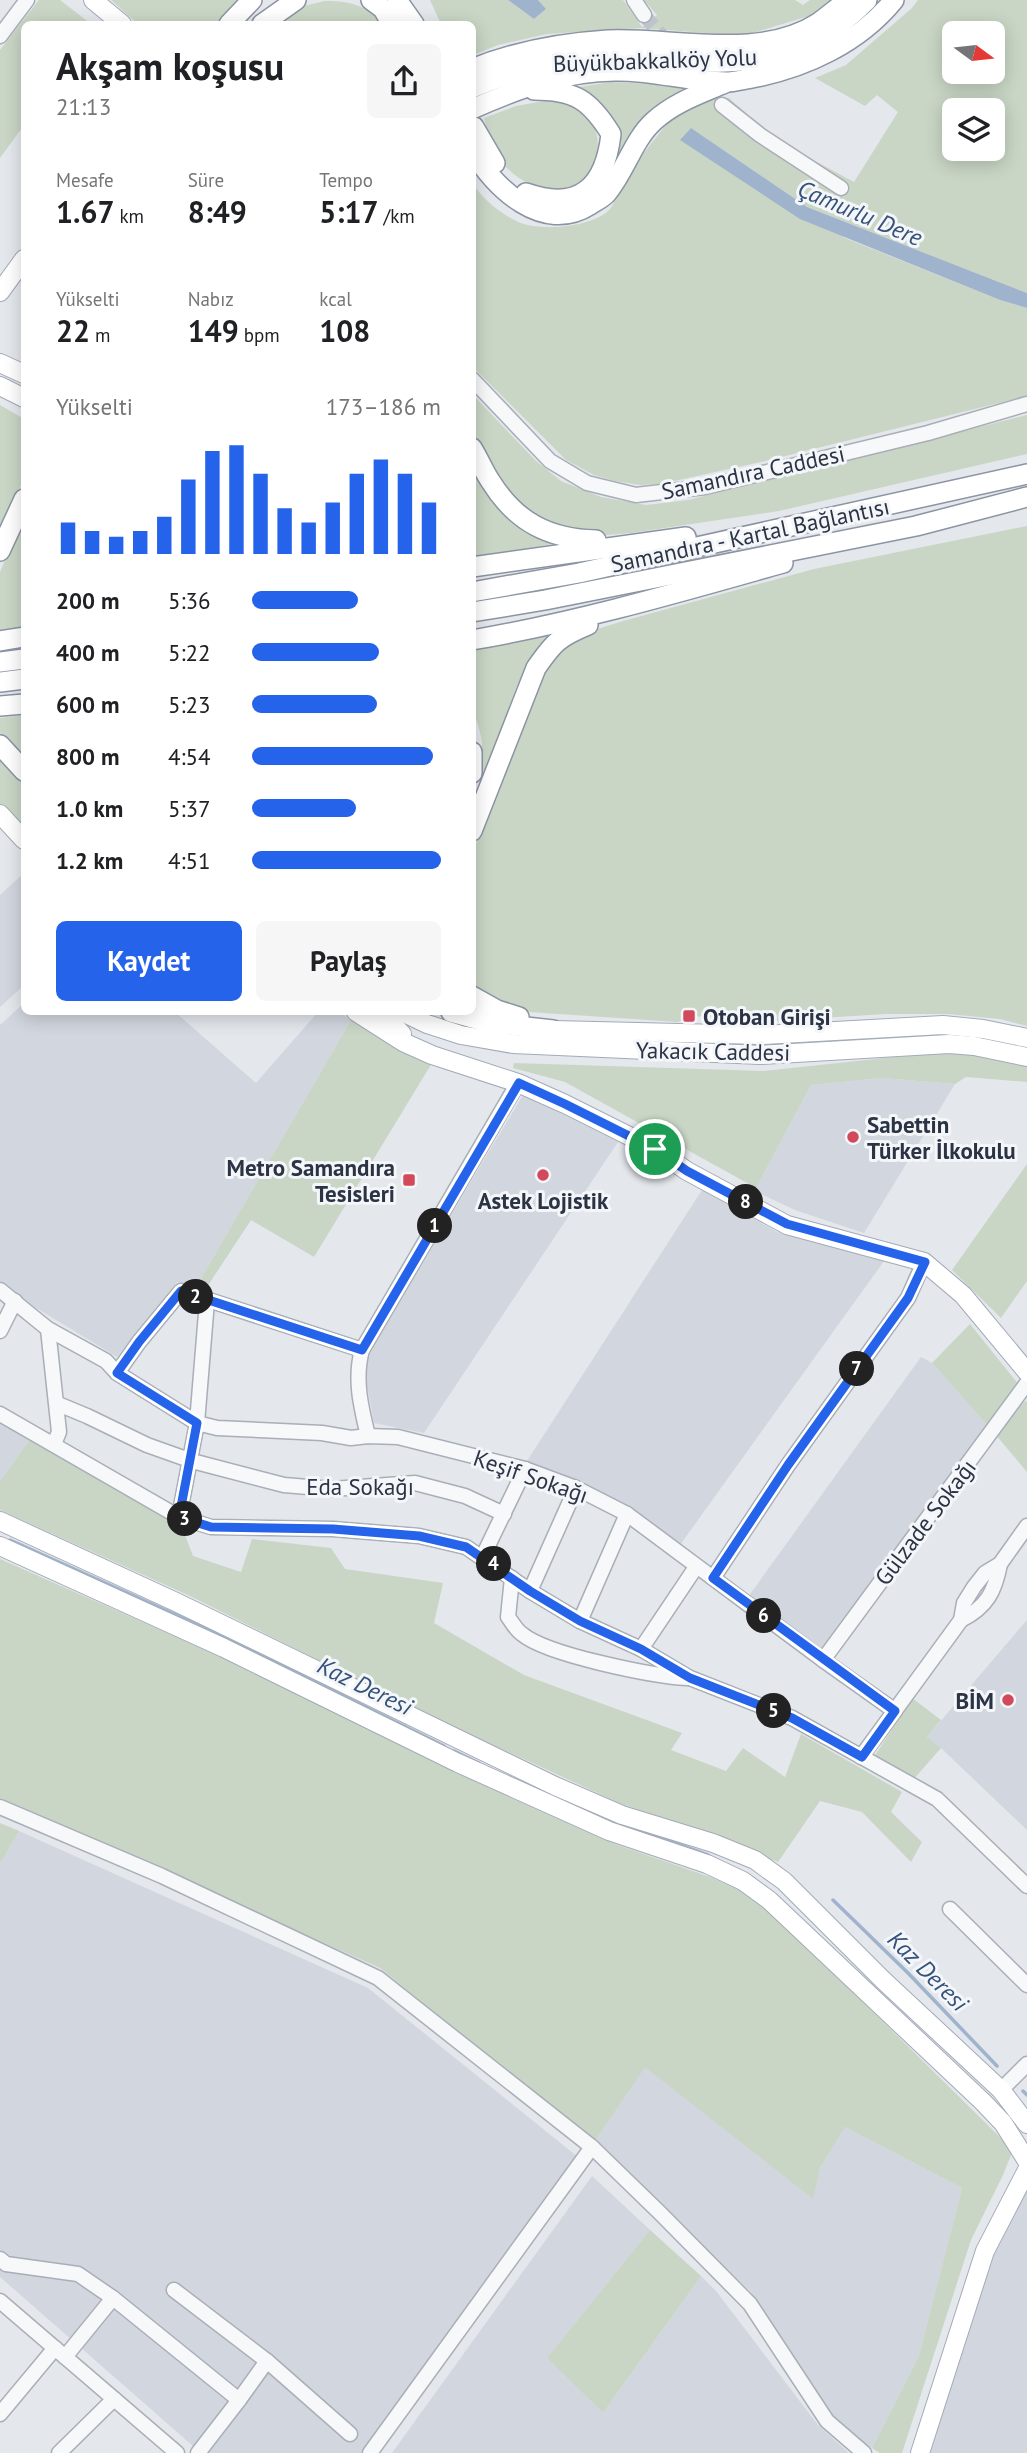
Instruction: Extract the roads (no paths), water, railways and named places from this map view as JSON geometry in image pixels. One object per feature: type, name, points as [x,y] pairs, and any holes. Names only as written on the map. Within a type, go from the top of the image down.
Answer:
[{"type":"highway","points":[[232,21],[252,0]]},
{"type":"highway","points":[[256,21],[273,0]]},
{"type":"highway","points":[[266,21],[296,0]]},
{"type":"highway","points":[[370,0],[383,9],[390,21]]},
{"type":"highway","points":[[397,0],[412,21]]},
{"type":"highway","points":[[413,0],[426,21]]},
{"type":"highway","points":[[476,68],[542,47],[610,40],[743,44],[786,37],[816,24],[848,0]]},
{"type":"highway","name":"Büyükbakkalköy Yolu","points":[[476,87],[540,64],[602,58],[724,62],[767,57],[804,46],[840,24],[867,0]]},
{"type":"highway","name":"Büyükbakkalköy Yolu","points":[[476,116],[516,90],[566,76],[615,71],[727,82],[773,74],[814,60],[850,39],[894,0]]},
{"type":"highway","points":[[476,157],[500,188],[521,204],[545,213],[566,214],[583,209],[606,194],[638,139],[652,122],[674,104],[727,82]]},
{"type":"highway","points":[[476,124],[495,163],[511,182],[527,193],[547,200],[566,200],[586,192],[601,176],[608,157],[611,134],[601,118],[590,105],[570,94],[551,90],[516,90]]},
{"type":"highway","points":[[476,455],[491,482],[513,510],[544,532],[576,540],[670,540]]},
{"type":"highway","name":"Samandıra - Kartal Bağlantısı","points":[[476,591],[579,573],[1027,474]]},
{"type":"highway","name":"Samandıra - Kartal Bağlantısı","points":[[476,611],[916,526],[1027,498]]},
{"type":"highway","points":[[0,551],[21,506]]},
{"type":"highway","points":[[476,566],[879,508]]},
{"type":"highway","points":[[476,639],[522,632],[632,606],[916,526]]},
{"type":"highway","points":[[476,821],[532,678],[551,647],[562,636],[632,606]]},
{"type":"highway","points":[[0,641],[21,638]]},
{"type":"highway","points":[[0,662],[21,659]]},
{"type":"highway","points":[[0,682],[21,679]]},
{"type":"highway","points":[[0,706],[21,704]]},
{"type":"highway","points":[[0,746],[21,767]]},
{"type":"highway","points":[[476,998],[497,1010],[553,1030]]},
{"type":"highway","name":"Yakacık Caddesi","points":[[463,1015],[498,1024],[553,1030]]},
{"type":"main road","points":[[93,0],[118,21]]},
{"type":"main road","points":[[0,292],[21,263]]},
{"type":"main road","points":[[0,363],[21,373]]},
{"type":"main road","points":[[0,386],[21,396]]},
{"type":"main road","points":[[0,814],[21,837]]},
{"type":"main road","points":[[360,1015],[393,1037],[432,1055],[519,1083],[565,1104],[655,1149],[687,1171],[787,1224],[925,1262],[963,1296],[1027,1372]]},
{"type":"main road","points":[[384,1015],[399,1032],[432,1055]]},
{"type":"main road","name":"Yakacık Caddesi","points":[[408,1015],[461,1035],[513,1044],[751,1055],[949,1044],[974,1046],[1027,1057]]},
{"type":"main road","name":"Yakacık Caddesi","points":[[553,1030],[763,1035],[943,1025],[983,1029],[1027,1038]]},
{"type":"main road","points":[[0,1521],[188,1608],[555,1786],[622,1815],[713,1843],[755,1860],[784,1881],[883,1980],[1001,2090],[1027,2124]]},
{"type":"main road","points":[[0,1546],[224,1648],[458,1763],[596,1825],[707,1864],[743,1881],[769,1900],[983,2102],[1003,2123],[1027,2161]]},
{"type":"main road","points":[[920,2453],[985,2251],[1027,2170]]},
{"type":"street","points":[[0,36],[27,0]]},
{"type":"street","points":[[634,0],[644,15]]},
{"type":"street","points":[[722,105],[760,135],[841,188]]},
{"type":"street","name":"Samandıra Caddesi","points":[[476,383],[550,461],[586,483],[636,495],[705,487],[928,433],[1012,411],[1027,404]]},
{"type":"street","points":[[368,1436],[358,1393],[362,1350],[519,1083]]},
{"type":"street","points":[[713,1578],[788,1465],[908,1298],[925,1262]]},
{"type":"street","name":"Keşif Sokağı","points":[[0,1290],[48,1329],[106,1361],[117,1373],[197,1423],[244,1431],[322,1433],[351,1438],[398,1437],[525,1469],[576,1489],[627,1514],[895,1711]]},
{"type":"street","points":[[117,1373],[181,1291],[362,1350]]},
{"type":"street","points":[[0,1331],[15,1301]]},
{"type":"street","points":[[179,1517],[197,1423],[207,1301]]},
{"type":"street","points":[[48,1329],[60,1432],[54,1444]]},
{"type":"street","name":"Gülzade Sokağı","points":[[823,1660],[1027,1383]]},
{"type":"street","name":"Eda Sokağı","points":[[58,1404],[147,1445],[191,1461],[284,1485],[332,1489],[415,1482],[465,1496],[504,1514]]},
{"type":"street","points":[[0,1414],[179,1517],[211,1527],[333,1529],[419,1536],[466,1547],[580,1621],[641,1649],[690,1678],[792,1718],[937,1799],[1027,1886]]},
{"type":"street","points":[[483,1556],[525,1469]]},
{"type":"street","points":[[530,1591],[576,1489]]},
{"type":"street","points":[[580,1621],[627,1514]]},
{"type":"street","points":[[862,1757],[961,1619],[964,1603],[974,1587],[985,1573],[1000,1564],[1027,1526]]},
{"type":"street","points":[[641,1649],[696,1567]]},
{"type":"street","points":[[512,1578],[508,1617],[521,1634],[551,1648],[656,1676],[690,1678]]},
{"type":"street","points":[[0,1807],[162,1877],[377,1978],[592,2147],[750,2304],[827,2421],[864,2453]]},
{"type":"street","points":[[950,1909],[1027,1985]]},
{"type":"street","points":[[1001,2090],[1027,2064]]},
{"type":"street","points":[[370,2453],[592,2147]]},
{"type":"street","points":[[0,2259],[6,2264],[78,2274],[113,2298],[239,2400]]},
{"type":"street","points":[[174,2290],[267,2361],[350,2434]]},
{"type":"street","points":[[0,2414],[113,2298]]},
{"type":"street","points":[[1,2303],[173,2452]]},
{"type":"street","points":[[198,2453],[267,2361]]},
{"type":"street","points":[[59,2453],[114,2399]]},
{"type":"water","points":[[508,0],[538,0],[546,9],[534,19]]},
{"type":"water","points":[[691,128],[807,207],[1027,293],[1027,308],[1000,300],[800,219],[680,140]]},
{"type":"waterway","name":"Kaz Deresi","points":[[10,1540],[223,1636],[444,1746]]},
{"type":"waterway","name":"Kaz Deresi","points":[[454,1751],[479,1763]]},
{"type":"waterway","name":"Kaz Deresi","points":[[524,1783],[594,1814],[708,1855]]},
{"type":"waterway","name":"Kaz Deresi","points":[[833,1900],[997,2066]]},
{"type":"waterway","name":"Kaz Deresi","points":[[1023,2091],[1027,2095]]},
{"type":"tunnel","points":[[644,15],[671,46]]},
{"type":"place","name":"Otoban Girişi","points":[[689,1016]]},
{"type":"place","name":"Sabettin Türker İlkokulu","points":[[853,1137]]},
{"type":"place","name":"Astek Lojistik","points":[[543,1175]]},
{"type":"place","name":"Metro Samandıra Tesisleri","points":[[409,1180]]},
{"type":"place","name":"BİM","points":[[1008,1700]]},
{"type":"water label","name":"Çamurlu Dere","points":[[860,213]]}]
